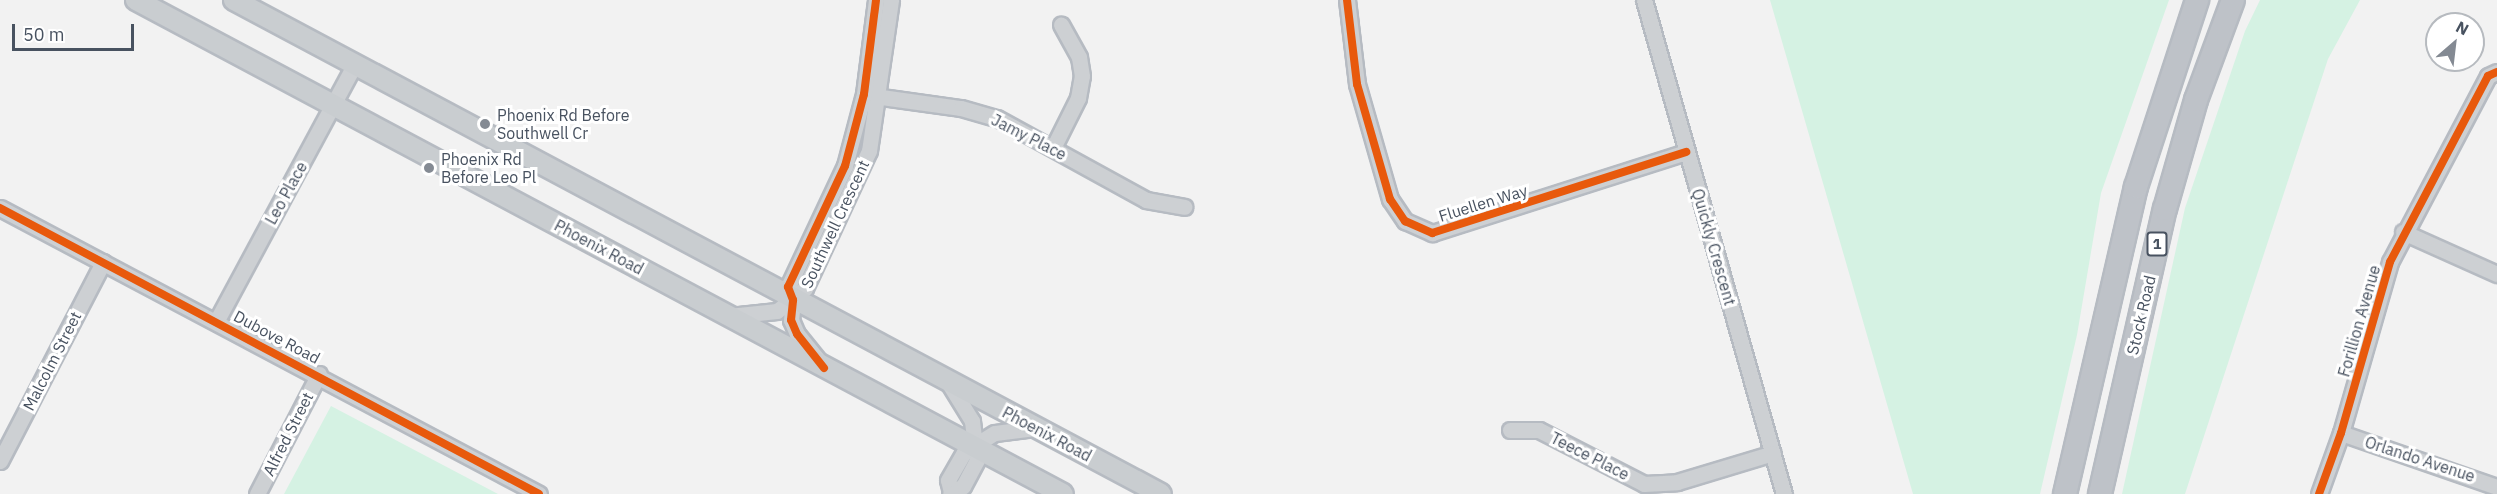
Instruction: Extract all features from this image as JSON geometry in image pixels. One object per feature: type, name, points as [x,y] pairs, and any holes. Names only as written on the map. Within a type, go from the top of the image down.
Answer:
[{"type":"highway","name":"Stock Road","points":[[2066,494],[2136,187],[2197,0]]},
{"type":"highway","name":"Stock Road","points":[[2100,494],[2165,209],[2196,100],[2233,0]]},
{"type":"main road","name":"Phoenix Road","points":[[135,0],[1063,494]]},
{"type":"main road","name":"Phoenix Road","points":[[234,0],[793,300],[1161,494]]},
{"type":"street","name":"Southwell Crescent","points":[[870,95],[876,0]]},
{"type":"street","name":"Southwell Crescent","points":[[824,368],[797,334],[791,320],[793,300],[789,287],[791,275],[845,166],[870,95],[891,0]]},
{"type":"street","name":"Fluellen Way","points":[[1347,0],[1357,84],[1390,199],[1405,221],[1432,233],[1686,152]]},
{"type":"street","name":"Quickly Crescent","points":[[1644,0],[1784,494]]},
{"type":"street","points":[[1053,148],[1077,98],[1082,76],[1079,57],[1060,25]]},
{"type":"street","name":"Leo Place","points":[[217,320],[355,64]]},
{"type":"street","name":"Forillion Avenue","points":[[2319,494],[2341,433],[2390,262],[2403,232],[2488,76],[2497,72]]},
{"type":"street","name":"Jamy Place","points":[[870,95],[961,108],[997,118],[1146,200],[1184,207]]},
{"type":"street","name":"Dubove Road","points":[[0,208],[319,374],[538,494]]},
{"type":"street","points":[[2403,232],[2497,274]]},
{"type":"street","name":"Malcolm Street","points":[[0,461],[103,262]]},
{"type":"street","name":"Southwell Crescent","points":[[729,316],[777,311],[793,300]]},
{"type":"street","name":"Alfred Street","points":[[256,494],[319,374]]},
{"type":"street","points":[[948,382],[972,421],[976,448],[975,469],[963,486],[950,493]]},
{"type":"street","points":[[976,448],[995,433],[1035,428]]},
{"type":"street","name":"Teece Place","points":[[1510,430],[1539,430],[1644,484],[1677,482],[1773,453]]},
{"type":"street","name":"Orlando Avenue","points":[[2341,433],[2497,487]]},
{"type":"green space","points":[[1770,0],[2169,0],[2101,193],[2077,335],[2040,494],[1913,494]]},
{"type":"green space","points":[[2260,0],[2360,0],[2328,59],[2185,494],[2122,494],[2185,208],[2245,31]]},
{"type":"green space","points":[[331,406],[498,494],[284,494]]},
{"type":"cycle path","points":[[824,368],[797,334],[791,320],[793,300],[788,287],[845,166],[864,94],[876,0]]},
{"type":"cycle path","points":[[1347,0],[1357,84],[1390,199],[1405,221],[1432,233],[1686,152]]},
{"type":"cycle path","points":[[2319,494],[2341,433],[2390,262],[2488,76],[2497,72]]},
{"type":"cycle path","points":[[0,208],[539,494]]},
{"type":"place","name":"Phoenix Rd Before Southwell Cr","points":[[485,124]]},
{"type":"place","name":"Phoenix Rd Before Leo Pl","points":[[429,168]]}]
